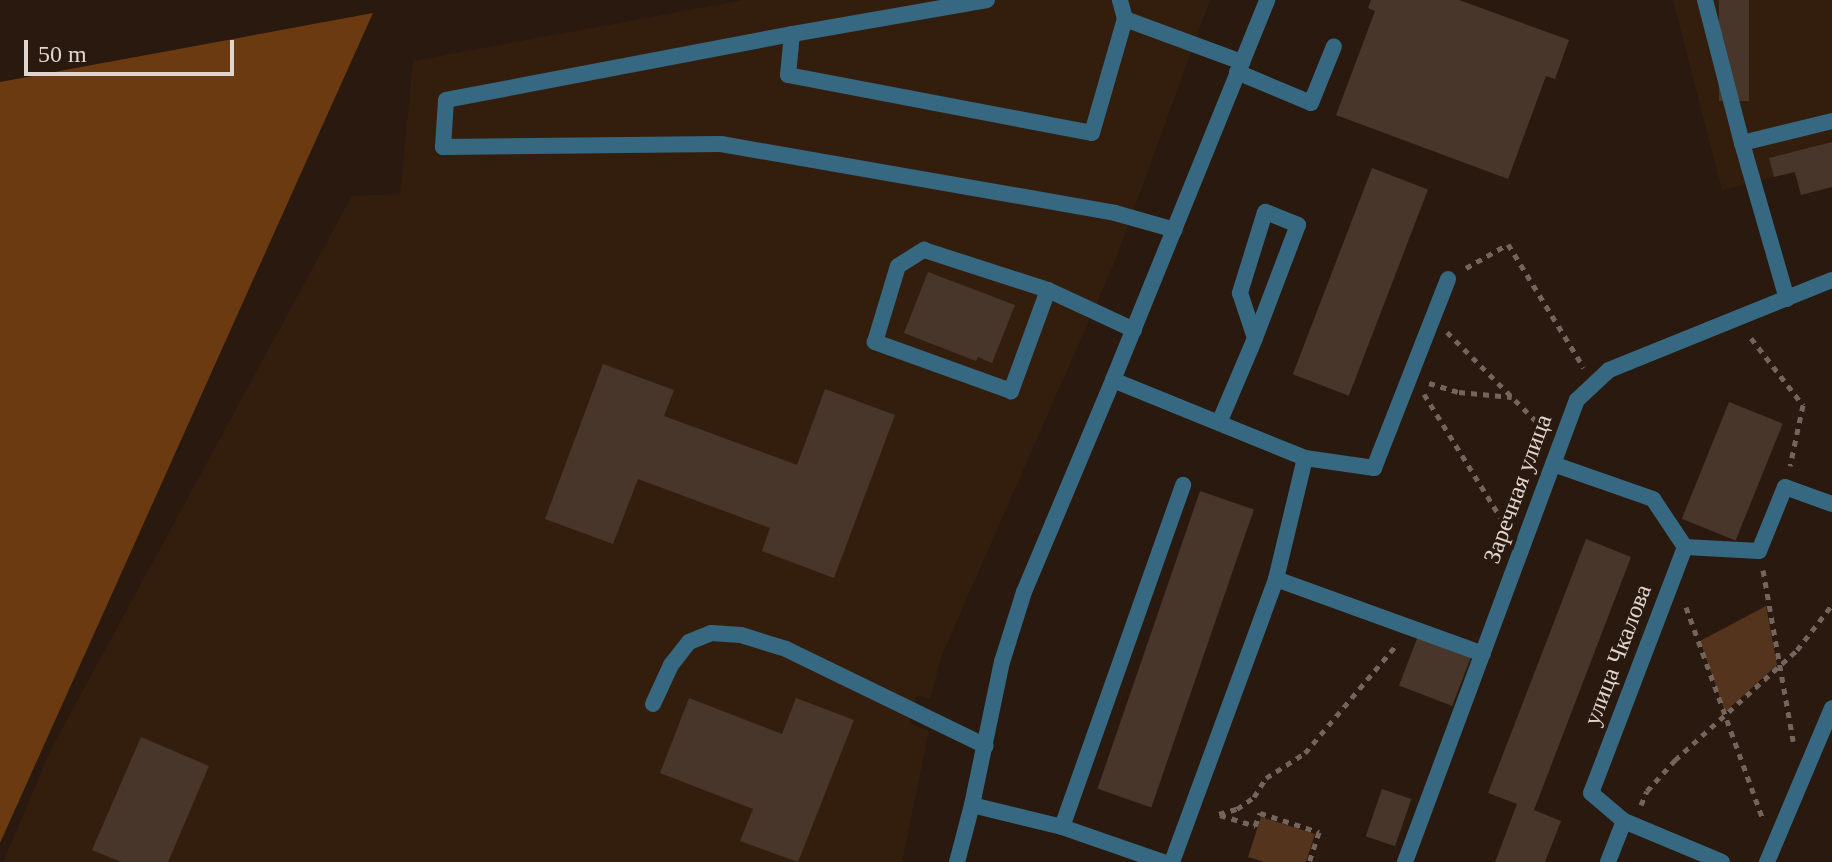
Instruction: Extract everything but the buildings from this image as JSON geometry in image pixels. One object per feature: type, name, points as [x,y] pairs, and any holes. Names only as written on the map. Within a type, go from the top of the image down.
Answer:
[{"type":"street","points":[[987,0],[446,100],[443,147],[721,144],[1115,213],[1175,230]]},
{"type":"street","points":[[792,34],[788,75],[1092,133],[1125,19],[1120,0]]},
{"type":"street","points":[[957,862],[986,746],[1002,662],[1024,592],[1267,0]]},
{"type":"street","points":[[1705,0],[1787,299]]},
{"type":"street","points":[[1125,19],[1240,67],[1311,103],[1334,46]]},
{"type":"street","points":[[1742,143],[1832,121]]},
{"type":"street","points":[[1219,423],[1255,338],[1298,225],[1265,212],[1240,293],[1255,338]]},
{"type":"street","points":[[1048,290],[1011,391],[875,342],[898,266],[924,250],[1048,290],[1134,330]]},
{"type":"street","points":[[1113,380],[1305,458],[1374,468],[1448,279]]},
{"type":"street","name":"Заречная улица","points":[[1405,862],[1577,400],[1609,370],[1832,280]]},
{"type":"street","points":[[1172,862],[1276,579],[1305,458]]},
{"type":"street","points":[[1553,464],[1653,499],[1685,547],[1759,551],[1785,487],[1832,504]]},
{"type":"street","points":[[1062,827],[1183,485]]},
{"type":"street","name":"улица Чкалова","points":[[1685,547],[1591,793],[1628,822],[1722,862]]},
{"type":"street","points":[[1276,579],[1483,654]]},
{"type":"street","points":[[653,704],[671,665],[689,642],[711,633],[741,635],[786,649],[986,746]]},
{"type":"street","points":[[1770,854],[1832,708]]},
{"type":"street","points":[[972,805],[1062,827],[1163,862]]},
{"type":"street","points":[[1608,862],[1628,822]]},
{"type":"path","points":[[1448,279],[1508,244],[1593,383]]},
{"type":"path","points":[[1432,317],[1560,445]]},
{"type":"path","points":[[1751,338],[1803,405],[1785,487]]},
{"type":"path","points":[[1411,372],[1436,386],[1512,397]]},
{"type":"path","points":[[1411,372],[1503,526],[1526,536]]},
{"type":"path","points":[[1759,551],[1801,781]]},
{"type":"path","points":[[1675,574],[1770,854]]},
{"type":"path","points":[[1628,822],[1647,791],[1797,650],[1832,605]]},
{"type":"path","points":[[1219,814],[1237,809],[1254,797],[1266,778],[1305,753],[1378,664],[1412,628]]},
{"type":"path","points":[[1192,806],[1255,826],[1260,813],[1319,832],[1309,862]]},
{"type":"shaded area","points":[[743,0],[1210,0],[1116,259],[942,655],[930,699],[917,695],[909,723],[929,731],[902,862],[3,862],[51,749],[352,196],[400,194],[413,61]]},
{"type":"shaded area","points":[[1673,0],[1832,0],[1832,187],[1801,195],[1794,172],[1722,190]]},
{"type":"shaded area","points":[[373,13],[0,843],[0,82]]},
{"type":"shaded area","points":[[1766,606],[1777,665],[1725,712],[1700,641]]},
{"type":"shaded area","points":[[1261,817],[1315,834],[1306,862],[1264,862],[1248,857]]}]
